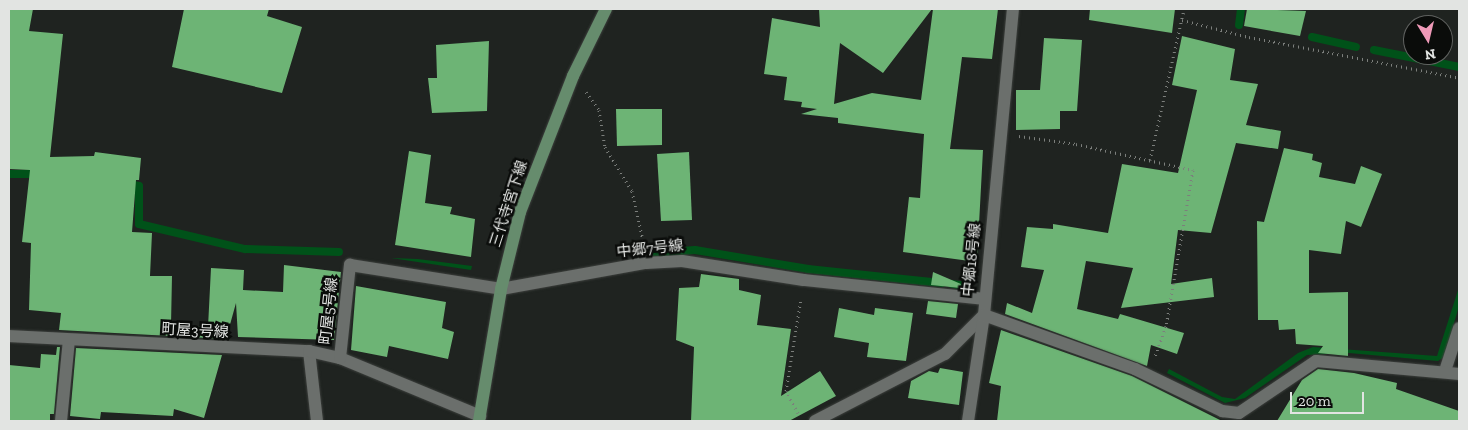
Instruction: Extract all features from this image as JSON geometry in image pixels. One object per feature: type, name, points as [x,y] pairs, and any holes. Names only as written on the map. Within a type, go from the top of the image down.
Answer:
[{"type":"main road","name":"三代寺宮下線","points":[[480,418],[501,289],[520,212],[573,76],[606,9]]},
{"type":"street","name":"中郷18号線","points":[[816,421],[946,354],[984,315],[984,299],[1013,9]]},
{"type":"street","name":"中郷7号線","points":[[350,265],[501,289],[646,263],[682,261],[718,264],[804,280],[984,299]]},
{"type":"street","name":"町屋5号線","points":[[309,351],[340,358],[350,265]]},
{"type":"street","points":[[968,421],[984,315],[1148,376],[1222,411],[1239,414],[1316,361],[1339,360],[1403,371],[1446,371],[1459,374]]},
{"type":"street","points":[[1446,371],[1459,328]]},
{"type":"street","name":"町屋3号線","points":[[9,336],[309,351]]},
{"type":"street","points":[[61,421],[69,340]]},
{"type":"street","points":[[309,351],[317,421]]},
{"type":"street","points":[[340,358],[480,418]]},
{"type":"path","points":[[1150,160],[1184,9]]},
{"type":"path","points":[[1182,20],[1249,37],[1459,78]]},
{"type":"path","points":[[573,76],[599,110],[605,147],[632,192],[646,263]]},
{"type":"path","points":[[1001,134],[1055,140],[1193,170],[1166,326],[1148,376]]},
{"type":"path","points":[[803,421],[786,391],[804,280]]},
{"type":"shaded area","points":[[391,258],[418,259],[472,266],[471,270]]},
{"type":"shaded area","points":[[1459,287],[1459,306],[1444,357],[1438,361],[1349,353],[1307,355],[1245,398],[1225,403],[1167,373],[1169,369],[1222,397],[1235,399],[1298,353],[1313,347],[1437,356]]},
{"type":"building","points":[[9,9],[33,9],[29,31],[63,34],[50,157],[94,156],[95,152],[141,158],[139,180],[136,180],[132,232],[152,233],[150,276],[172,276],[171,325],[208,327],[211,268],[244,270],[243,290],[283,292],[284,265],[341,272],[334,340],[238,337],[236,303],[226,339],[59,330],[61,313],[29,310],[31,243],[22,242],[30,170],[9,169]]},
{"type":"building","points":[[184,9],[269,9],[267,16],[302,27],[282,93],[172,67]]},
{"type":"building","points":[[819,9],[932,9],[883,73],[840,43],[834,104],[872,93],[921,100],[933,9],[998,9],[992,59],[962,57],[950,149],[983,150],[977,262],[903,252],[909,197],[920,198],[924,134],[838,123],[838,118],[801,114],[817,109],[801,107],[802,102],[784,100],[787,77],[764,74],[772,18],[820,27]]},
{"type":"building","points":[[1090,9],[1175,9],[1172,33],[1089,20]]},
{"type":"building","points":[[1247,9],[1306,11],[1300,36],[1244,26]]},
{"type":"building","points":[[1182,36],[1235,49],[1230,80],[1258,84],[1246,125],[1281,131],[1278,149],[1236,143],[1211,233],[1178,230],[1171,284],[1212,278],[1214,297],[1121,308],[1133,268],[1086,261],[1077,309],[1118,319],[1120,314],[1184,333],[1177,354],[1151,345],[1147,366],[1005,314],[1007,303],[1032,313],[1044,270],[1021,267],[1027,227],[1053,229],[1053,224],[1108,233],[1122,164],[1178,173],[1197,90],[1172,85]]},
{"type":"building","points":[[1044,38],[1082,40],[1077,111],[1060,111],[1060,129],[1016,130],[1016,90],[1040,90]]},
{"type":"building","points":[[489,41],[487,111],[432,113],[428,78],[437,78],[436,45]]},
{"type":"building","points":[[616,109],[662,109],[662,145],[617,146]]},
{"type":"building","points":[[1284,148],[1313,154],[1312,160],[1322,163],[1319,177],[1355,184],[1361,166],[1382,174],[1361,227],[1346,221],[1341,254],[1309,250],[1309,293],[1348,292],[1348,356],[1318,353],[1323,346],[1296,344],[1295,329],[1279,330],[1278,320],[1258,320],[1257,221],[1264,222]]},
{"type":"building","points":[[409,151],[431,155],[425,203],[452,207],[450,214],[475,219],[471,257],[395,245]]},
{"type":"building","points":[[689,152],[692,220],[661,221],[657,154]]},
{"type":"building","points":[[933,272],[961,284],[960,288],[931,285]]},
{"type":"building","points":[[701,274],[739,279],[739,290],[761,295],[757,325],[791,329],[781,396],[820,371],[836,396],[789,421],[691,421],[694,347],[676,340],[679,288],[699,287]]},
{"type":"building","points":[[356,286],[446,302],[442,328],[454,332],[448,359],[389,346],[387,357],[351,350]]},
{"type":"building","points":[[928,301],[958,304],[956,318],[926,314]]},
{"type":"building","points":[[839,308],[874,315],[875,308],[913,313],[906,361],[867,357],[869,343],[834,337]]},
{"type":"building","points":[[1001,330],[1132,376],[1222,421],[997,421],[1001,386],[989,383]]},
{"type":"building","points":[[57,347],[60,347],[54,414],[50,414],[50,421],[9,421],[9,365],[40,368],[41,354],[56,355]]},
{"type":"building","points":[[76,348],[222,355],[204,418],[174,409],[173,416],[101,412],[100,419],[70,416]]},
{"type":"building","points":[[940,368],[963,372],[959,405],[908,398],[911,381],[929,371],[938,373]]},
{"type":"building","points":[[1318,369],[1354,373],[1397,383],[1396,389],[1459,411],[1459,421],[1277,421],[1302,380]]},
{"type":"waterway","points":[[1239,25],[1241,9]]},
{"type":"waterway","points":[[1312,37],[1356,47]]},
{"type":"waterway","points":[[1374,50],[1459,67]]},
{"type":"waterway","points":[[9,174],[40,174]]},
{"type":"waterway","points":[[125,183],[139,186],[139,224],[245,249],[339,252]]},
{"type":"waterway","points":[[655,253],[695,250],[808,269],[941,283]]},
{"type":"waterway","points":[[952,284],[968,286]]}]
